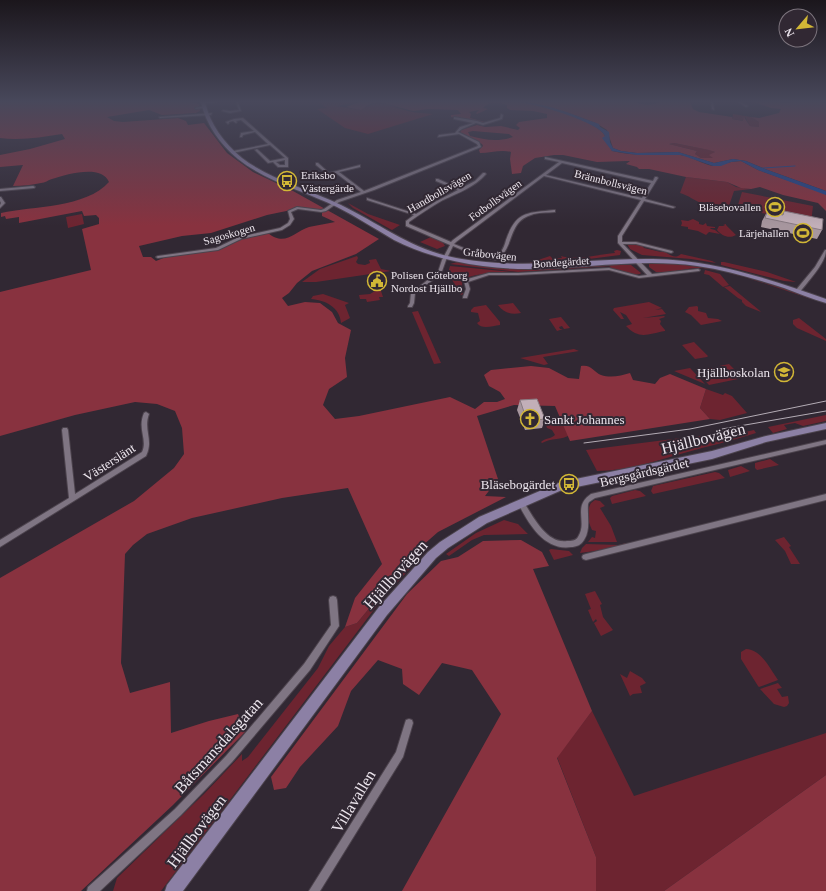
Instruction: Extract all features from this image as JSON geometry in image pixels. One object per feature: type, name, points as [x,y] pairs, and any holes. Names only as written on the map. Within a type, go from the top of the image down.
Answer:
[{"type":"main road","name":"Gråbovägen","points":[[231,144],[250,164],[262,171],[336,202],[405,243],[471,263],[517,267],[635,259],[672,262],[703,266],[752,277],[826,297]]},
{"type":"main road","name":"Gråbovägen","points":[[799,289],[826,301]]},
{"type":"main road","name":"Hjällbovägen","points":[[173,891],[375,621],[413,575],[432,555],[471,526],[562,486],[699,458],[737,448],[766,438],[826,426]]},
{"type":"street","points":[[237,151],[271,144],[287,160],[287,166],[279,166],[277,161]]},
{"type":"street","points":[[336,202],[480,146],[479,144]]},
{"type":"street","points":[[256,150],[269,162],[287,160]]},
{"type":"street","points":[[546,158],[653,182]]},
{"type":"street","name":"Fotbollsvägen","points":[[451,244],[561,162]]},
{"type":"street","points":[[317,164],[329,174]]},
{"type":"street","points":[[309,175],[315,177],[359,166]]},
{"type":"street","points":[[338,172],[363,192]]},
{"type":"street","name":"Handbollsvägen","points":[[451,244],[407,225],[407,222],[481,178],[484,174]]},
{"type":"street","name":"Brännbollsvägen","points":[[544,175],[674,207]]},
{"type":"street","points":[[651,276],[620,243],[620,236],[656,178]]},
{"type":"street","points":[[437,180],[460,190]]},
{"type":"street","points":[[0,190],[33,187]]},
{"type":"street","points":[[0,198],[3,203],[0,207]]},
{"type":"street","points":[[368,199],[417,215]]},
{"type":"street","name":"Sagoskogen","points":[[158,257],[217,249],[240,238],[281,229],[292,220],[289,212],[292,210],[299,208],[321,211],[325,210],[336,202]]},
{"type":"street","points":[[410,306],[412,303],[413,293],[440,273],[451,244],[491,259],[498,259],[506,249],[510,233],[521,218],[528,214],[554,211]]},
{"type":"street","points":[[620,243],[636,243],[671,252]]},
{"type":"street","points":[[799,289],[818,266],[826,251]]},
{"type":"street","name":"Bondegärdet","points":[[465,297],[468,289],[466,281],[486,274],[518,274],[609,269],[639,277],[698,270]]},
{"type":"street","name":"Västerslänt","points":[[0,544],[144,454],[148,447],[142,421],[146,414]]},
{"type":"street","name":"Västerslänt","points":[[65,430],[72,499]]},
{"type":"street","name":"Bergsgårdsgärdet","points":[[521,503],[550,542],[563,546],[577,543],[584,534],[585,504],[587,500],[593,496],[826,442]]},
{"type":"street","points":[[586,557],[826,497]]},
{"type":"street","name":"Båtsmansdalsgatan","points":[[92,891],[178,812],[229,759],[307,666],[335,626],[332,600]]},
{"type":"street","name":"Villavallen","points":[[314,891],[400,754],[409,723]]},
{"type":"shaded area","points":[[49,144],[220,144],[227,153],[253,172],[293,191],[379,239],[356,254],[312,271],[282,298],[288,306],[305,302],[320,303],[332,312],[338,323],[351,330],[345,358],[347,377],[329,389],[323,405],[335,419],[359,416],[450,397],[475,409],[484,402],[497,402],[505,399],[500,392],[489,386],[484,375],[491,370],[531,366],[549,368],[568,378],[579,379],[581,366],[587,366],[604,376],[616,376],[630,373],[633,380],[655,384],[660,378],[670,374],[706,389],[700,408],[710,419],[570,441],[555,406],[514,405],[477,416],[498,479],[485,496],[506,497],[438,532],[398,567],[386,588],[357,623],[345,627],[355,598],[382,564],[348,488],[282,498],[192,518],[147,534],[133,545],[125,554],[121,663],[130,693],[170,682],[171,733],[238,714],[245,732],[173,805],[81,891],[0,891],[0,578],[134,501],[174,468],[184,454],[182,428],[175,411],[157,404],[135,402],[75,415],[0,436],[0,292],[91,270],[82,229],[99,224],[99,218],[96,215],[84,216],[82,211],[19,223],[19,217],[6,219],[5,216],[1,217],[1,213],[58,205],[87,197],[99,191],[109,182],[105,176],[99,173],[84,172],[66,175],[42,183],[13,186],[23,165],[0,167],[0,155]],"holes":[[[296,209],[319,210],[322,212],[322,216],[335,222],[309,227],[284,239],[279,239],[268,233],[240,239],[215,250],[166,257],[156,261],[151,257],[143,257],[139,246],[182,236],[211,233],[267,215]]]},
{"type":"shaded area","points":[[482,144],[609,144],[612,151],[621,153],[680,155],[713,166],[741,161],[758,170],[824,193],[826,195],[826,211],[818,203],[783,195],[760,187],[751,189],[741,188],[727,182],[686,177],[649,169],[639,169],[626,164],[630,161],[597,162],[563,155],[554,155],[535,158],[523,166],[521,173],[512,174],[510,159],[511,152],[500,151],[480,153],[479,150],[483,146]]},
{"type":"shaded area","points":[[612,144],[671,144],[669,144],[697,151],[695,154],[701,158],[713,158],[709,155],[715,152],[677,144],[826,144],[826,191],[746,161],[733,159],[714,163],[678,152],[637,153],[621,151],[613,148]]},
{"type":"shaded area","points":[[669,144],[677,144],[715,152],[713,154],[713,158],[701,158],[695,154],[697,151]]},
{"type":"shaded area","points":[[686,177],[727,182],[736,187],[751,189],[734,191],[728,209],[715,207],[703,204],[680,193]]},
{"type":"shaded area","name":"Bläsebovallen","points":[[742,192],[813,206],[811,223],[737,208]]},
{"type":"shaded area","points":[[348,203],[368,214],[400,225],[392,230],[353,208]]},
{"type":"shaded area","points":[[82,214],[84,224],[68,228],[66,217]]},
{"type":"shaded area","points":[[693,219],[699,222],[699,224],[703,225],[706,223],[707,226],[715,227],[710,228],[720,234],[709,232],[706,235],[698,231],[688,229],[688,227],[681,226],[681,220],[688,221]]},
{"type":"shaded area","points":[[726,224],[736,235],[731,237],[726,236],[717,230],[719,226],[725,226],[723,225]]},
{"type":"shaded area","points":[[431,237],[442,241],[445,246],[437,249],[420,242]]},
{"type":"shaded area","points":[[627,244],[642,245],[644,248],[661,252],[663,251],[674,256],[679,256],[681,254],[716,263],[691,259],[642,255],[630,249]]},
{"type":"shaded area","points":[[614,251],[621,251],[620,255],[573,261],[529,263],[550,256],[553,259],[562,258],[561,256],[580,258],[615,253]]},
{"type":"shaded area","points":[[357,256],[358,258],[356,262],[358,264],[365,265],[370,263],[369,260],[376,259],[381,269],[391,271],[316,282],[302,282],[320,269]]},
{"type":"shaded area","points":[[458,262],[518,269],[621,264],[620,265],[631,265],[641,273],[633,275],[609,267],[611,266],[518,272],[450,264]]},
{"type":"shaded area","points":[[721,262],[767,272],[796,282],[784,281],[721,265]]},
{"type":"shaded area","points":[[652,263],[694,266],[711,269],[690,268],[667,272],[656,272],[649,267],[649,264]]},
{"type":"shaded area","points":[[450,266],[513,272],[479,275],[466,278],[462,282],[463,294],[461,295],[448,273]]},
{"type":"shaded area","points":[[705,270],[720,274],[729,285],[723,287],[709,275],[704,274]]},
{"type":"shaded area","points":[[729,273],[754,280],[814,297],[811,299]]},
{"type":"shaded area","points":[[730,286],[761,312],[746,306],[742,300],[724,287]]},
{"type":"shaded area","points":[[380,288],[383,297],[379,297],[380,300],[367,302],[366,299],[360,299],[359,295],[370,294]]},
{"type":"shaded area","points":[[323,294],[349,303],[345,305],[350,318],[341,323],[338,313],[331,305],[311,299],[313,296]]},
{"type":"shaded area","points":[[649,302],[662,308],[655,310],[662,309],[666,314],[643,318],[664,316],[665,317],[659,319],[661,321],[660,324],[665,331],[644,335],[635,333],[626,326],[632,324],[626,315],[620,312],[624,319],[621,319],[613,310],[614,308]]},
{"type":"shaded area","points":[[513,303],[521,313],[508,313],[498,305]]},
{"type":"shaded area","points":[[486,305],[500,322],[500,325],[484,327],[477,323],[480,321],[478,313],[471,312],[471,310],[474,307]]},
{"type":"shaded area","points":[[697,306],[698,311],[706,313],[708,318],[722,321],[701,325],[691,315],[685,312],[689,307]]},
{"type":"shaded area","points":[[418,311],[441,363],[434,364],[412,312]]},
{"type":"shaded area","points":[[561,317],[570,328],[564,329],[562,326],[559,327],[560,329],[563,329],[557,331],[549,319]]},
{"type":"shaded area","points":[[799,318],[826,339],[826,341],[797,328],[793,324],[793,320]]},
{"type":"shaded area","points":[[694,342],[708,356],[707,357],[695,359],[682,345]]},
{"type":"shaded area","points":[[574,349],[579,351],[543,357],[548,364],[544,365],[520,358]]},
{"type":"shaded area","points":[[729,364],[743,378],[709,385],[696,371]]},
{"type":"shaded area","points":[[690,368],[705,384],[674,371]]},
{"type":"shaded area","points":[[706,389],[723,395],[725,393],[732,396],[747,413],[720,420],[710,419],[700,408]]},
{"type":"shaded area","points":[[826,415],[826,421],[803,426],[795,423],[784,425],[787,429],[773,433],[768,427]]},
{"type":"shaded area","points":[[554,416],[569,431],[570,435],[564,438],[549,440],[542,443],[541,442],[555,435],[552,430],[547,428],[545,422]]},
{"type":"shaded area","points":[[754,430],[756,433],[738,439],[652,462],[608,471],[597,471],[586,450],[689,437],[711,435],[728,436]]},
{"type":"shaded area","points":[[770,459],[779,465],[757,470],[755,468],[755,463]]},
{"type":"shaded area","points":[[741,466],[750,471],[730,477],[728,470]]},
{"type":"shaded area","points":[[715,472],[719,473],[725,478],[653,494],[651,491],[653,486]]},
{"type":"shaded area","points":[[635,490],[640,491],[646,496],[612,504],[610,498],[612,496]]},
{"type":"shaded area","points":[[595,500],[600,501],[605,506],[600,508],[611,526],[617,542],[588,542],[592,537],[595,538],[596,531],[592,530],[588,513],[589,506]]},
{"type":"shaded area","points":[[504,520],[518,524],[528,534],[484,535],[472,540],[449,556],[446,554],[476,533]]},
{"type":"shaded area","points":[[784,537],[791,546],[789,547],[800,564],[791,564],[785,551],[775,540]]},
{"type":"shaded area","points":[[521,540],[542,552],[549,566],[533,569],[592,711],[557,758],[596,857],[596,891],[402,891],[501,714],[472,670],[442,663],[419,695],[403,684],[402,669],[378,660],[351,691],[338,726],[300,767],[286,788],[274,790],[271,777],[407,594],[441,561],[458,557],[483,541]]},
{"type":"shaded area","points":[[626,543],[627,545],[624,547],[580,553],[586,544],[619,545]]},
{"type":"shaded area","points":[[424,544],[429,548],[382,599],[161,891],[113,891],[117,878],[204,794],[242,754],[242,761],[248,757],[318,668],[329,646],[345,627],[357,623],[386,588],[398,567]]},
{"type":"shaded area","points":[[549,550],[569,551],[573,555],[554,560]]},
{"type":"shaded area","points":[[595,591],[602,604],[600,605],[603,617],[613,630],[601,636],[594,623],[597,621],[596,619],[593,622],[588,610],[591,609],[585,594]]},
{"type":"shaded area","points":[[746,649],[752,650],[761,656],[778,680],[759,687],[741,659],[741,652]]},
{"type":"shaded area","points":[[630,671],[642,678],[646,683],[640,686],[642,693],[633,694],[630,696],[620,674],[627,678]]},
{"type":"shaded area","points":[[778,683],[782,688],[777,689],[782,697],[788,696],[789,703],[784,707],[774,704],[760,689]]},
{"type":"shaded area","points":[[592,711],[634,796],[826,733],[826,775],[664,891],[596,891],[596,857],[557,757]]},
{"type":"shaded area","points":[[826,775],[826,891],[664,891]]},
{"type":"water","points":[[606,144],[611,144],[613,148],[621,151],[637,153],[678,152],[714,163],[733,159],[746,161],[826,191],[826,195],[758,170],[741,161],[731,162],[721,166],[713,166],[681,155],[637,155],[612,151]]},
{"type":"building","points":[[784,211],[823,219],[822,230],[765,218],[767,212],[783,215]]},
{"type":"building","points":[[537,399],[545,419],[527,421],[520,400]]},
{"type":"waterway","points":[[763,168],[795,166]]},
{"type":"tram line","points":[[584,443],[690,429],[826,401]]},
{"type":"tram line","points":[[722,429],[826,411]]},
{"type":"place","name":"Eriksbo Västergärde","points":[[287,181]]},
{"type":"place","name":"Bläsebovallen","points":[[775,207]]},
{"type":"place","name":"Lärjehallen","points":[[803,233]]},
{"type":"place","name":"Polisen Göteborg Nordost Hjällbo","points":[[377,281]]},
{"type":"place","name":"Hjällboskolan","points":[[784,372]]},
{"type":"place","name":"Sankt Johannes","points":[[530,419]]},
{"type":"place","name":"Bläsebogärdet","points":[[569,484]]}]
